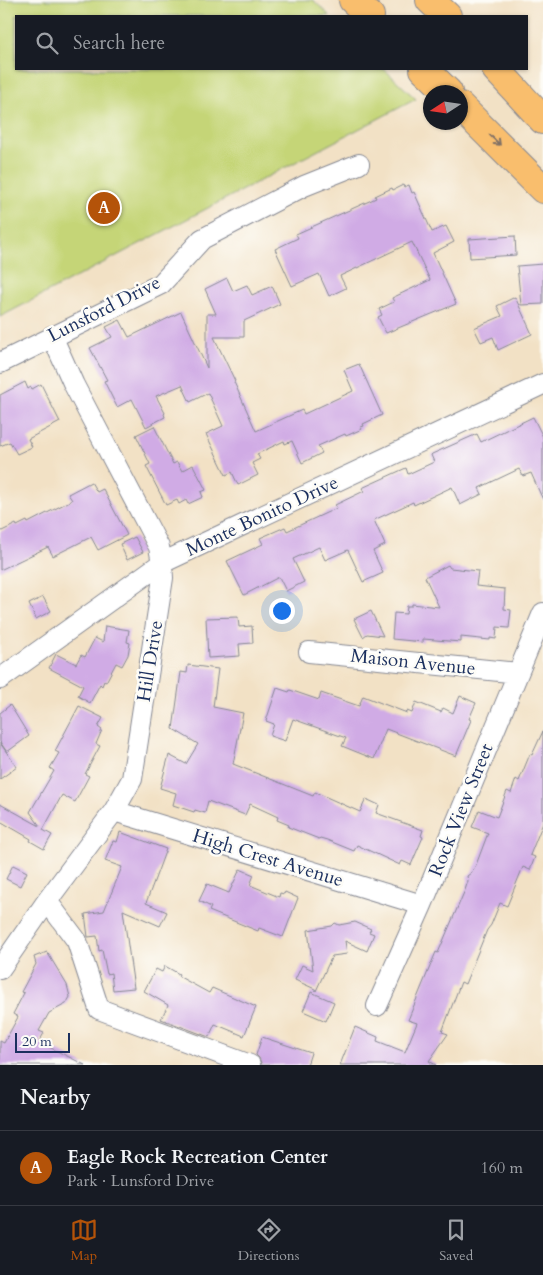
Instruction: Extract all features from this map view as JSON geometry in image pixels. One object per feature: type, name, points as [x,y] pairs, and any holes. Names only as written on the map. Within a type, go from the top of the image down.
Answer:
[{"type":"highway","points":[[353,0],[369,15]]},
{"type":"highway","points":[[430,0],[446,15]]},
{"type":"highway","points":[[425,70],[441,85]]},
{"type":"highway","points":[[497,70],[543,120]]},
{"type":"highway","points":[[468,114],[543,189]]},
{"type":"street","name":"Lunsford Drive","points":[[0,362],[161,284],[202,239],[304,186],[359,164]]},
{"type":"street","name":"Hill Drive","points":[[0,969],[47,901],[114,811],[132,780],[163,578],[159,547],[74,385],[52,336]]},
{"type":"street","name":"Monte Bonito Drive","points":[[0,679],[162,563],[543,384]]},
{"type":"street","name":"Rock View Street","points":[[377,1006],[422,905],[543,613]]},
{"type":"street","name":"Maison Avenue","points":[[309,652],[518,673]]},
{"type":"street","name":"High Crest Avenue","points":[[114,811],[422,905]]},
{"type":"street","points":[[47,901],[77,941],[99,1009],[250,1065]]},
{"type":"green space","points":[[0,0],[313,0],[329,15],[15,15],[15,70],[385,70],[416,99],[0,317]]},
{"type":"building","points":[[403,185],[404,187],[409,185],[412,193],[414,192],[432,232],[446,226],[454,242],[433,253],[456,304],[386,333],[378,317],[382,315],[379,309],[394,302],[392,298],[430,280],[412,242],[340,276],[346,288],[329,296],[319,274],[292,286],[275,249],[298,238],[296,234],[376,198],[375,196],[392,188],[393,190]]},
{"type":"building","points":[[515,236],[516,255],[470,258],[469,239]]},
{"type":"building","points":[[543,264],[543,304],[521,305],[517,266]]},
{"type":"building","points":[[227,278],[233,291],[247,285],[252,295],[272,286],[280,304],[244,321],[244,337],[214,337],[256,431],[302,410],[304,414],[353,391],[344,370],[359,364],[382,415],[363,424],[362,429],[318,446],[322,453],[302,463],[292,441],[285,444],[284,441],[257,454],[260,459],[252,463],[258,475],[238,485],[232,472],[226,475],[206,434],[223,426],[208,393],[190,402],[182,385],[156,396],[165,413],[165,417],[146,427],[132,399],[117,407],[104,381],[107,380],[90,348],[112,337],[106,327],[120,320],[129,337],[181,312],[207,368],[207,314],[216,314],[205,289]]},
{"type":"building","points":[[515,297],[532,334],[498,350],[493,337],[481,342],[474,328],[502,316],[497,306]]},
{"type":"building","points":[[25,382],[28,389],[41,384],[60,422],[28,439],[32,447],[17,454],[10,442],[0,446],[0,395]]},
{"type":"building","points":[[533,417],[543,437],[543,500],[531,473],[523,476],[519,469],[479,488],[482,494],[460,505],[452,487],[414,505],[413,502],[374,520],[385,545],[373,551],[383,573],[363,582],[348,550],[325,560],[319,547],[293,559],[304,582],[286,591],[279,577],[244,595],[227,561],[263,544],[260,538],[285,527],[287,531],[337,508],[335,505],[364,491],[362,488],[406,468],[408,474],[434,462],[432,454],[477,434],[481,442]]},
{"type":"building","points":[[154,426],[173,464],[177,462],[182,471],[193,465],[206,490],[201,492],[203,497],[188,504],[186,500],[179,504],[177,500],[166,505],[146,466],[150,464],[136,435]]},
{"type":"building","points":[[91,482],[97,492],[103,489],[127,535],[98,550],[91,537],[53,556],[48,547],[0,570],[0,532],[16,524],[17,526],[27,521],[28,523],[72,500],[68,494]]},
{"type":"building","points":[[135,537],[143,552],[127,560],[120,544]]},
{"type":"building","points":[[448,565],[450,568],[478,571],[476,586],[505,589],[504,609],[511,610],[509,628],[497,627],[496,639],[490,638],[490,640],[461,637],[461,642],[423,639],[423,642],[392,639],[394,613],[406,614],[407,606],[412,606],[412,604],[439,607],[425,577]]},
{"type":"building","points":[[43,597],[51,611],[36,619],[29,604]]},
{"type":"building","points":[[371,611],[383,636],[367,634],[363,637],[354,619]]},
{"type":"building","points":[[238,617],[239,627],[252,626],[253,643],[239,644],[240,656],[208,658],[206,618]]},
{"type":"building","points":[[105,626],[129,630],[127,642],[130,643],[128,655],[122,666],[116,663],[106,682],[104,681],[102,686],[100,684],[90,703],[78,696],[83,686],[49,668],[56,654],[76,664],[81,655],[85,657],[95,638],[103,642]]},
{"type":"building","points":[[188,665],[218,669],[213,707],[243,713],[233,764],[313,796],[315,792],[360,812],[366,799],[379,805],[376,813],[423,830],[421,836],[423,837],[411,865],[402,861],[400,865],[357,845],[354,851],[327,840],[319,839],[288,827],[289,825],[277,820],[278,817],[250,804],[245,815],[208,801],[205,813],[195,810],[194,812],[173,805],[176,793],[160,788],[169,755],[186,764],[198,744],[173,729],[181,672],[187,673]]},
{"type":"building","points":[[277,688],[289,692],[290,690],[319,700],[321,693],[359,706],[363,696],[407,713],[407,711],[412,713],[416,702],[441,712],[443,708],[453,713],[460,696],[476,703],[456,756],[386,729],[374,759],[342,746],[346,738],[293,719],[285,741],[270,736],[274,724],[266,721]]},
{"type":"building","points":[[10,705],[29,736],[7,752],[0,742],[0,713]]},
{"type":"building","points":[[79,706],[103,718],[98,727],[102,730],[96,744],[100,746],[85,774],[89,776],[75,802],[62,795],[43,830],[52,835],[44,849],[0,821],[0,804],[40,826],[30,812],[54,771],[50,768],[59,753],[55,751]]},
{"type":"building","points":[[543,731],[543,823],[530,855],[535,857],[530,870],[523,867],[507,906],[500,903],[465,984],[461,982],[442,1032],[448,1034],[429,1061],[436,1065],[340,1065],[355,1027],[378,1037],[377,1041],[405,1052],[417,1023],[408,1020],[436,952],[438,953],[465,890],[468,881],[467,876],[476,865],[488,833],[472,827],[479,810],[497,817],[507,791],[511,793],[516,779],[519,781],[530,754],[532,755]]},
{"type":"building","points":[[0,743],[17,767],[0,779]]},
{"type":"building","points":[[120,832],[166,849],[146,903],[167,912],[160,926],[123,910],[134,988],[113,990],[111,973],[107,974],[102,950],[99,951],[97,936],[88,937],[85,914],[104,911],[122,867],[105,861],[113,841],[117,842]]},
{"type":"building","points":[[13,865],[27,872],[20,886],[6,879]]},
{"type":"building","points":[[240,869],[254,875],[250,885],[279,897],[280,893],[284,894],[285,892],[298,898],[283,937],[259,928],[258,931],[209,911],[211,907],[199,901],[207,884],[229,893]]},
{"type":"building","points":[[355,922],[371,929],[369,932],[374,934],[367,951],[345,941],[347,954],[332,956],[316,991],[295,980],[302,965],[313,970],[308,930],[332,926],[335,923],[339,925]]},
{"type":"building","points":[[47,952],[67,985],[70,997],[66,1004],[49,1013],[39,1031],[44,1033],[39,1042],[85,1065],[0,1065],[0,1041],[4,1043],[18,1017],[13,1014],[24,993],[21,992],[36,964],[34,957]]},
{"type":"building","points":[[165,966],[179,974],[178,976],[209,993],[212,988],[256,1007],[244,1036],[215,1024],[209,1037],[161,1019],[168,1005],[144,991],[156,969],[162,972]]},
{"type":"building","points":[[311,992],[334,1002],[326,1021],[303,1011]]},
{"type":"building","points":[[262,1037],[311,1053],[307,1065],[262,1065],[256,1055]]},
{"type":"place","name":"Eagle Rock Recreation Center","points":[[104,208]]}]
